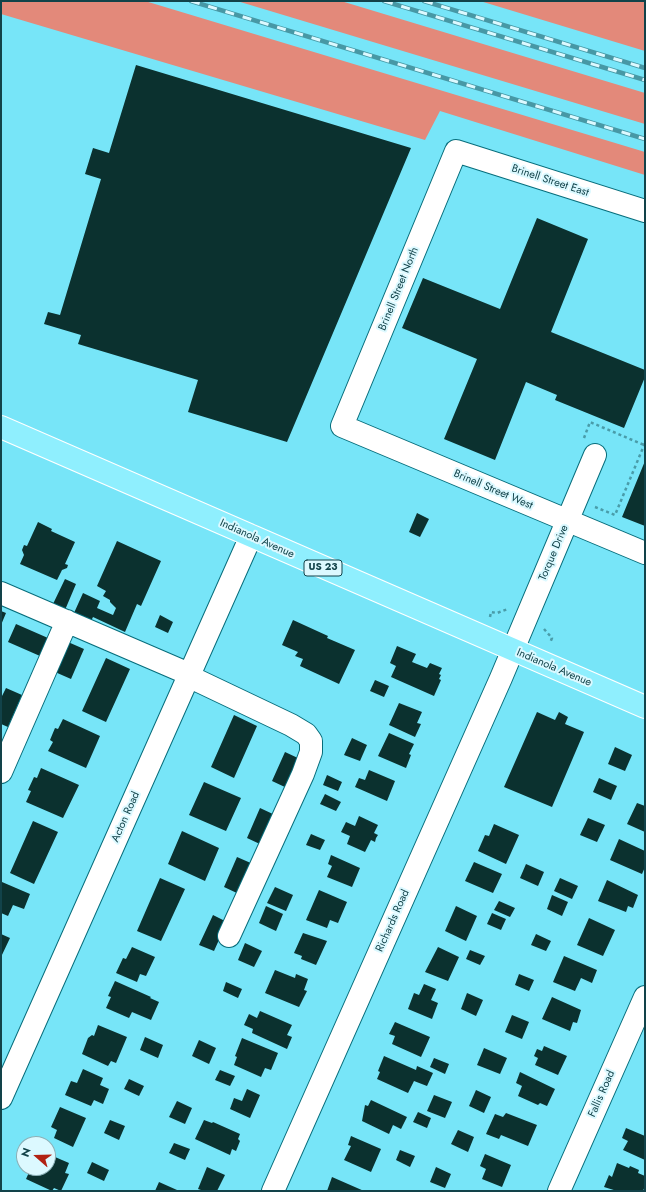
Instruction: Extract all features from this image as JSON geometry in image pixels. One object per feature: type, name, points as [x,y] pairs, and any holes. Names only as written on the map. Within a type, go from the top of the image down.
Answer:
[{"type":"main road","name":"Indianola Avenue","points":[[1,427],[513,651],[645,707]]},
{"type":"street","name":"Brinell Street East","points":[[456,151],[645,211]]},
{"type":"street","name":"Brinell Street North","points":[[342,426],[456,151]]},
{"type":"street","name":"Brinell Street West","points":[[342,426],[645,553]]},
{"type":"street","name":"Torque Drive","points":[[513,651],[595,455]]},
{"type":"street","name":"Acton Road","points":[[1,1098],[251,536]]},
{"type":"street","points":[[1,593],[189,675],[292,725],[306,734],[311,741],[311,752],[303,774],[229,936]]},
{"type":"street","points":[[1,772],[67,621]]},
{"type":"street","name":"Richards Road","points":[[273,1191],[513,651]]},
{"type":"street","name":"Fallis Road","points":[[559,1191],[645,997]]},
{"type":"shaded area","points":[[1,1],[145,1],[645,152],[645,175],[440,111],[425,140],[1,14]]},
{"type":"shaded area","points":[[237,1],[341,1],[645,93],[645,124]]},
{"type":"shaded area","points":[[480,1],[645,1],[645,51]]},
{"type":"building","points":[[136,65],[411,148],[287,442],[188,412],[198,380],[78,344],[81,335],[44,324],[48,312],[60,315],[101,179],[85,174],[93,148],[109,153]]},
{"type":"building","points":[[537,218],[588,239],[551,332],[645,370],[645,377],[624,428],[555,400],[557,395],[526,382],[495,460],[444,439],[477,359],[402,328],[423,278],[500,309]]},
{"type":"building","points":[[645,461],[645,526],[622,517]]},
{"type":"building","points":[[417,513],[429,519],[420,537],[409,532]]},
{"type":"building","points":[[38,522],[52,529],[51,531],[75,542],[65,564],[68,565],[67,568],[62,570],[57,580],[20,564],[24,555],[22,550],[24,545],[27,546]]},
{"type":"building","points":[[117,541],[161,561],[141,606],[137,604],[125,632],[93,617],[91,621],[74,613],[83,593],[100,601],[97,608],[113,615],[116,608],[110,600],[103,596],[106,591],[97,586]]},
{"type":"building","points":[[65,579],[76,584],[65,610],[53,604]]},
{"type":"building","points":[[1,611],[6,613],[1,625]]},
{"type":"building","points":[[160,615],[173,622],[168,633],[155,627]]},
{"type":"building","points":[[293,620],[328,636],[327,638],[355,650],[339,684],[300,666],[303,659],[295,656],[298,652],[282,645]]},
{"type":"building","points":[[16,624],[48,638],[40,656],[8,642]]},
{"type":"building","points":[[68,642],[84,649],[71,679],[55,672]]},
{"type":"building","points":[[397,646],[416,654],[412,662],[427,668],[430,663],[442,668],[439,674],[441,675],[439,679],[441,680],[434,696],[391,677],[396,666],[390,663]]},
{"type":"building","points":[[106,658],[130,669],[106,722],[82,711]]},
{"type":"building","points":[[375,680],[389,686],[384,697],[370,691]]},
{"type":"building","points":[[6,688],[22,695],[8,727],[1,724],[1,698]]},
{"type":"building","points":[[399,703],[422,712],[417,723],[421,724],[415,737],[389,725]]},
{"type":"building","points":[[537,712],[555,720],[559,712],[568,717],[565,724],[584,732],[552,807],[504,787]]},
{"type":"building","points":[[234,715],[257,726],[234,778],[211,767]]},
{"type":"building","points":[[63,719],[100,736],[86,768],[48,751],[53,742],[50,740],[55,728],[58,729]]},
{"type":"building","points":[[389,733],[414,744],[409,754],[411,755],[406,768],[378,756]]},
{"type":"building","points":[[352,738],[367,745],[360,761],[344,755]]},
{"type":"building","points":[[615,747],[632,755],[625,771],[608,764]]},
{"type":"building","points":[[285,752],[300,759],[287,788],[272,781]]},
{"type":"building","points":[[41,768],[79,785],[63,818],[26,802],[31,791],[28,790],[34,777],[37,778]]},
{"type":"building","points":[[369,770],[395,781],[387,801],[355,787],[359,778],[365,780]]},
{"type":"building","points":[[327,775],[342,782],[338,791],[323,785]]},
{"type":"building","points":[[599,778],[617,786],[611,800],[593,792]]},
{"type":"building","points":[[204,782],[241,798],[226,831],[189,815]]},
{"type":"building","points":[[325,794],[341,802],[336,811],[320,804]]},
{"type":"building","points":[[637,803],[645,806],[645,832],[627,824]]},
{"type":"building","points":[[260,808],[275,815],[262,845],[247,838]]},
{"type":"building","points":[[359,816],[378,825],[374,833],[378,835],[375,842],[371,840],[365,852],[347,844],[350,836],[341,832],[346,822],[355,826]]},
{"type":"building","points":[[588,818],[605,825],[597,842],[580,835]]},
{"type":"building","points":[[33,821],[58,832],[34,884],[10,873]]},
{"type":"building","points":[[494,824],[519,835],[506,864],[478,851],[485,835],[489,836]]},
{"type":"building","points":[[182,831],[219,848],[205,881],[168,864]]},
{"type":"building","points":[[311,834],[325,840],[320,850],[306,845]]},
{"type":"building","points":[[619,839],[645,851],[645,867],[642,874],[610,860]]},
{"type":"building","points":[[331,855],[360,868],[352,887],[327,877],[332,866],[328,864]]},
{"type":"building","points":[[237,857],[253,864],[239,894],[224,887]]},
{"type":"building","points":[[474,862],[502,874],[493,893],[465,881]]},
{"type":"building","points":[[526,864],[544,872],[538,886],[520,878]]},
{"type":"building","points":[[160,878],[185,889],[161,941],[137,931]]},
{"type":"building","points":[[560,878],[578,886],[572,899],[554,891]]},
{"type":"building","points":[[607,880],[638,895],[633,908],[628,906],[626,912],[598,901]]},
{"type":"building","points":[[2,882],[30,894],[24,909],[13,905],[8,916],[1,913]]},
{"type":"building","points":[[275,887],[293,895],[286,911],[267,903]]},
{"type":"building","points":[[319,890],[347,902],[338,923],[330,920],[327,928],[306,920]]},
{"type":"building","points":[[552,895],[568,902],[562,916],[547,909]]},
{"type":"building","points":[[499,901],[515,908],[510,917],[494,910]]},
{"type":"building","points":[[266,906],[283,914],[276,931],[259,923]]},
{"type":"building","points":[[456,906],[477,916],[466,941],[445,931]]},
{"type":"building","points":[[492,913],[506,919],[501,930],[487,924]]},
{"type":"building","points":[[213,915],[227,922],[214,951],[199,945]]},
{"type":"building","points":[[589,918],[615,930],[603,956],[577,945]]},
{"type":"building","points":[[303,933],[327,941],[316,965],[301,959],[302,956],[294,953]]},
{"type":"building","points":[[1,934],[10,938],[1,957]]},
{"type":"building","points":[[536,934],[551,941],[546,951],[531,945]]},
{"type":"building","points":[[245,943],[262,951],[254,967],[238,960]]},
{"type":"building","points":[[132,947],[155,957],[146,976],[140,974],[137,982],[116,973],[123,958],[126,959]]},
{"type":"building","points":[[438,947],[459,957],[448,981],[425,972]]},
{"type":"building","points":[[470,950],[485,956],[480,965],[466,959]]},
{"type":"building","points":[[564,956],[597,970],[592,983],[581,978],[575,991],[553,982]]},
{"type":"building","points":[[275,970],[295,978],[296,974],[308,979],[304,990],[307,991],[299,1007],[265,993]]},
{"type":"building","points":[[519,974],[534,980],[529,991],[515,985]]},
{"type":"building","points":[[115,981],[159,1002],[151,1020],[132,1012],[129,1018],[106,1008],[111,997],[108,996]]},
{"type":"building","points":[[226,982],[242,989],[238,998],[223,991]]},
{"type":"building","points":[[424,984],[436,989],[431,1000],[438,1003],[432,1019],[408,1009],[414,993],[419,995]]},
{"type":"building","points":[[467,993],[483,1000],[476,1016],[461,1009]]},
{"type":"building","points":[[552,997],[581,1010],[577,1023],[573,1022],[570,1031],[542,1019]]},
{"type":"building","points":[[260,1011],[292,1025],[287,1035],[292,1037],[287,1049],[252,1033],[253,1029],[244,1025],[249,1014],[257,1018]]},
{"type":"building","points":[[512,1015],[529,1022],[522,1039],[505,1032]]},
{"type":"building","points":[[395,1022],[430,1037],[421,1057],[392,1044],[395,1036],[389,1034]]},
{"type":"building","points":[[98,1025],[127,1037],[116,1063],[111,1061],[108,1066],[82,1054],[88,1038],[92,1035],[94,1036]]},
{"type":"building","points":[[145,1037],[163,1045],[158,1058],[140,1050]]},
{"type":"building","points":[[242,1038],[278,1053],[271,1070],[265,1068],[261,1077],[234,1065],[237,1057],[235,1056]]},
{"type":"building","points":[[199,1040],[216,1048],[209,1064],[192,1056]]},
{"type":"building","points":[[544,1046],[567,1056],[558,1075],[535,1065],[538,1058],[534,1056],[537,1049],[542,1051]]},
{"type":"building","points":[[484,1048],[507,1058],[500,1074],[477,1065]]},
{"type":"building","points":[[384,1056],[416,1070],[417,1066],[433,1073],[427,1086],[414,1081],[408,1093],[377,1079],[380,1072],[378,1071]]},
{"type":"building","points":[[434,1058],[449,1064],[445,1074],[430,1067]]},
{"type":"building","points":[[83,1069],[103,1078],[100,1085],[109,1089],[103,1104],[94,1100],[91,1106],[65,1095],[71,1081],[77,1083]]},
{"type":"building","points":[[220,1070],[235,1076],[230,1086],[215,1080]]},
{"type":"building","points":[[520,1072],[555,1089],[547,1106],[540,1103],[538,1105],[518,1096],[522,1086],[516,1083]]},
{"type":"building","points":[[129,1079],[144,1086],[139,1096],[124,1089]]},
{"type":"building","points":[[247,1089],[260,1095],[250,1118],[230,1109],[234,1098],[242,1101]]},
{"type":"building","points":[[476,1090],[491,1097],[484,1113],[469,1106]]},
{"type":"building","points":[[434,1095],[452,1102],[445,1118],[427,1111]]},
{"type":"building","points":[[371,1100],[407,1117],[401,1129],[393,1125],[389,1134],[362,1121],[365,1105],[368,1106]]},
{"type":"building","points":[[177,1101],[192,1108],[185,1124],[169,1117]]},
{"type":"building","points":[[60,1107],[86,1118],[73,1147],[56,1139],[55,1136],[57,1130],[51,1127]]},
{"type":"building","points":[[418,1112],[431,1118],[427,1128],[413,1122]]},
{"type":"building","points":[[506,1113],[537,1125],[528,1146],[501,1135],[499,1139],[486,1134],[495,1114],[503,1117]]},
{"type":"building","points":[[110,1120],[125,1126],[119,1140],[104,1133]]},
{"type":"building","points":[[204,1120],[213,1122],[240,1134],[238,1139],[240,1141],[236,1151],[232,1149],[230,1155],[195,1139]]},
{"type":"building","points":[[626,1128],[645,1136],[645,1160],[623,1150],[628,1141],[622,1138]]},
{"type":"building","points":[[458,1130],[474,1137],[468,1152],[451,1144]]},
{"type":"building","points":[[351,1136],[381,1149],[371,1172],[344,1160],[351,1146],[348,1145]]},
{"type":"building","points":[[174,1143],[190,1149],[185,1160],[169,1153]]},
{"type":"building","points":[[400,1150],[415,1156],[410,1167],[396,1160]]},
{"type":"building","points":[[485,1154],[511,1165],[502,1187],[482,1179],[486,1169],[480,1166]]},
{"type":"building","points":[[56,1157],[69,1163],[65,1173],[69,1174],[61,1191],[54,1188],[52,1191],[26,1179],[27,1176],[56,1176]]},
{"type":"building","points":[[92,1162],[109,1170],[104,1181],[87,1173]]},
{"type":"building","points":[[617,1163],[639,1170],[638,1173],[645,1176],[645,1186],[643,1191],[617,1191],[604,1187],[609,1175],[612,1177]]},
{"type":"building","points":[[207,1167],[225,1175],[217,1191],[204,1191],[198,1189]]},
{"type":"building","points":[[436,1167],[451,1174],[445,1188],[430,1182]]},
{"type":"building","points":[[332,1177],[364,1191],[327,1191]]},
{"type":"building","points":[[159,1182],[177,1190],[155,1191]]},
{"type":"railway","points":[[191,1],[645,139]]},
{"type":"railway","points":[[384,1],[645,80]]},
{"type":"railway","points":[[424,1],[645,68]]}]
